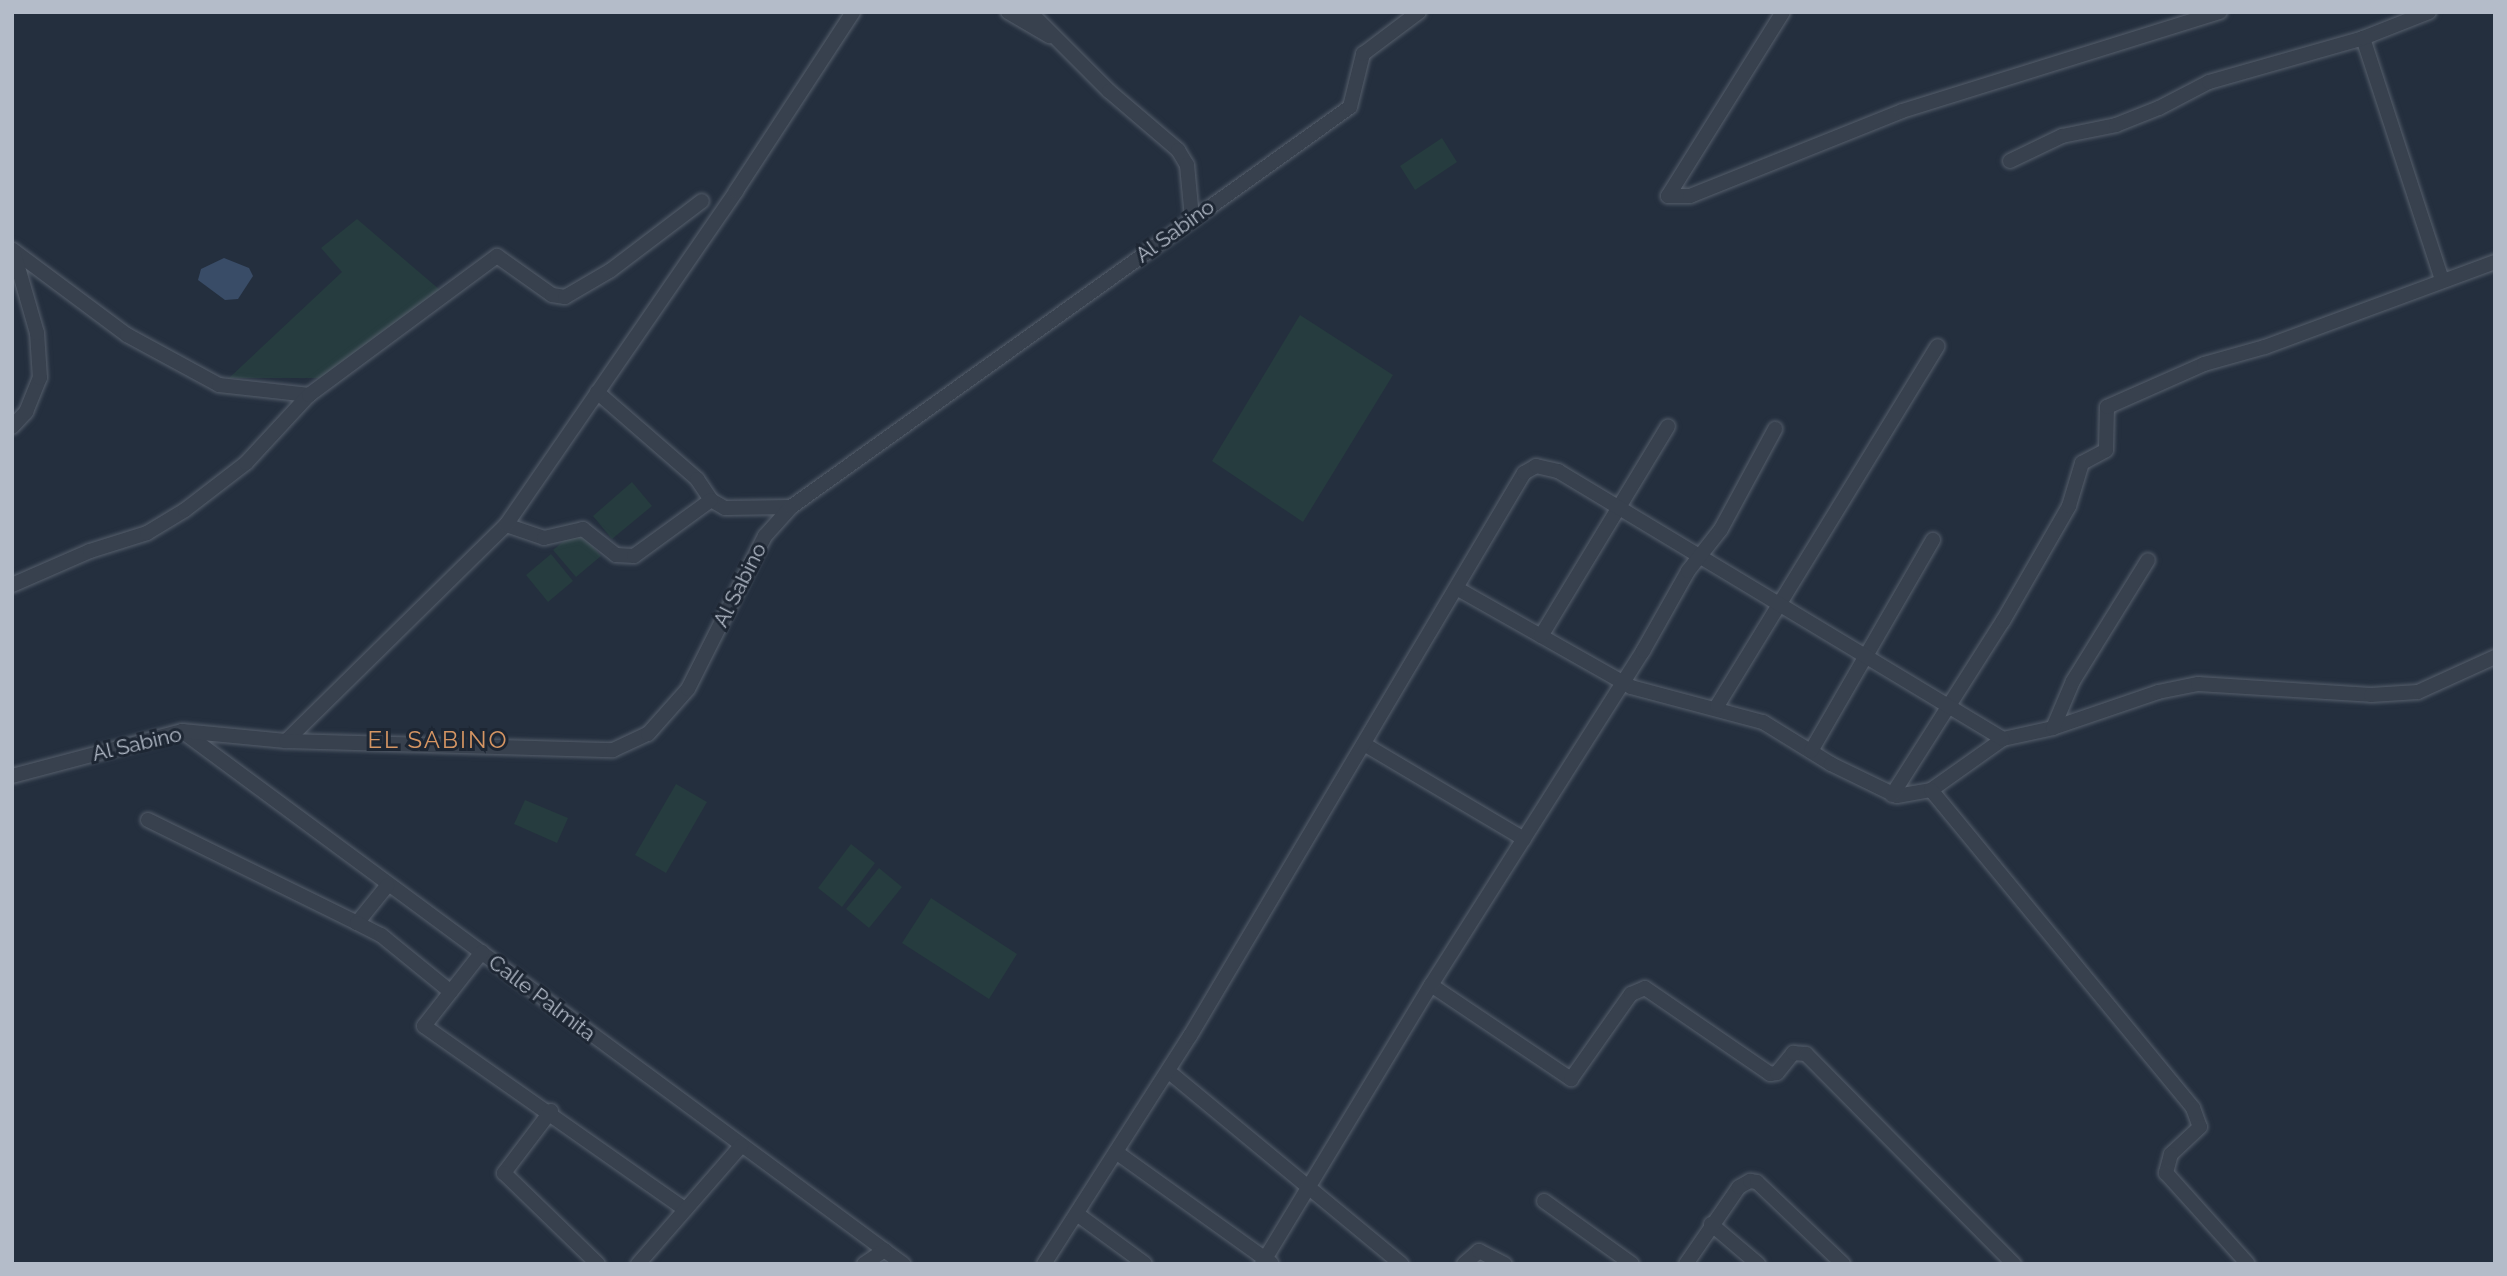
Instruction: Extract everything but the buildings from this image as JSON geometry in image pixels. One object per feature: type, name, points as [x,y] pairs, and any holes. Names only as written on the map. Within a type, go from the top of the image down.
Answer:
[{"type":"street","points":[[286,741],[506,525],[853,12]]},
{"type":"street","points":[[1008,12],[1052,37]]},
{"type":"street","points":[[1030,12],[1052,37],[1178,150],[1187,165],[1192,219]]},
{"type":"street","name":"Al Sabino","points":[[12,776],[182,731],[286,741],[613,750],[648,734],[688,689],[765,536],[792,507],[1350,107],[1363,54],[1419,12]]},
{"type":"street","points":[[1783,12],[1668,196],[1690,196],[1902,111],[2220,12]]},
{"type":"street","points":[[2010,161],[2062,136],[2116,125],[2159,108],[2209,82],[2363,38],[2429,12]]},
{"type":"street","points":[[2363,38],[2442,279]]},
{"type":"street","points":[[12,585],[90,551],[147,533],[246,463],[309,395],[498,256],[552,295],[565,297],[611,270],[702,201]]},
{"type":"street","points":[[12,427],[26,412],[40,378],[37,333],[13,250],[127,335],[219,385],[309,395]]},
{"type":"street","points":[[1892,795],[2003,621],[2069,506],[2082,463],[2106,450],[2107,407],[2204,364],[2276,343],[2442,279],[2495,262]]},
{"type":"street","points":[[1717,706],[1938,346]]},
{"type":"street","points":[[597,393],[698,479],[711,500],[725,508],[792,507]]},
{"type":"street","points":[[1541,636],[1620,510],[1668,426]]},
{"type":"street","points":[[1116,1152],[1266,1262],[1431,985],[1623,682],[1775,429]]},
{"type":"street","points":[[1044,1264],[1168,1071],[1458,589],[1524,473],[1536,466],[1547,465],[2003,739]]},
{"type":"street","points":[[506,525],[544,538],[583,529],[616,555],[634,556],[711,500]]},
{"type":"street","points":[[1811,751],[1933,540]]},
{"type":"street","points":[[2053,728],[2073,681],[2148,560]]},
{"type":"street","points":[[1458,589],[1623,682],[1717,706],[1763,722],[1892,795],[1931,790],[2003,739],[2053,728],[2158,692],[2198,684],[2371,695],[2418,692],[2495,657]]},
{"type":"street","name":"Calle Palmita","points":[[182,731],[387,886],[482,952],[903,1264]]},
{"type":"street","points":[[1364,744],[1524,839]]},
{"type":"street","points":[[1931,790],[2193,1108],[2200,1127],[2171,1154],[2166,1173],[2248,1264]]},
{"type":"street","points":[[149,820],[381,935],[452,992]]},
{"type":"street","points":[[357,923],[387,886]]},
{"type":"street","points":[[482,952],[424,1026],[551,1111],[684,1209]]},
{"type":"street","points":[[1431,985],[1571,1079],[1631,994],[1645,988],[1770,1074],[1777,1073],[1793,1054],[1806,1054],[2014,1264]]},
{"type":"street","points":[[1168,1071],[1307,1190],[1401,1264]]},
{"type":"street","points":[[551,1111],[504,1173],[598,1264]]},
{"type":"street","points":[[638,1264],[741,1146]]},
{"type":"street","points":[[1686,1264],[1739,1187],[1757,1182],[1843,1264]]},
{"type":"street","points":[[1544,1201],[1632,1264]]},
{"type":"street","points":[[1077,1214],[1145,1264]]},
{"type":"street","points":[[1711,1224],[1758,1264]]},
{"type":"street","points":[[864,1264],[885,1250]]},
{"type":"street","points":[[1464,1264],[1479,1251],[1506,1264]]},
{"type":"green space","points":[[1442,138],[1457,162],[1415,190],[1400,166]]},
{"type":"green space","points":[[357,219],[440,290],[323,378],[229,378],[342,272],[321,248]]},
{"type":"green space","points":[[1300,315],[1393,375],[1303,522],[1212,461]]},
{"type":"green space","points":[[632,482],[652,506],[612,539],[593,516]]},
{"type":"green space","points":[[578,529],[601,556],[576,577],[553,550]]},
{"type":"green space","points":[[551,554],[573,581],[548,602],[526,575]]},
{"type":"green space","points":[[676,784],[707,802],[666,873],[635,855]]},
{"type":"green space","points":[[525,800],[568,818],[557,843],[514,824]]},
{"type":"green space","points":[[851,844],[875,863],[842,907],[818,888]]},
{"type":"green space","points":[[879,868],[902,887],[869,928],[846,909]]},
{"type":"green space","points":[[931,898],[1017,954],[989,999],[902,943]]},
{"type":"water","points":[[224,258],[249,268],[253,276],[238,299],[225,300],[198,280],[201,269]]},
{"type":"district","name":"EL SABINO","points":[[438,740]]}]
